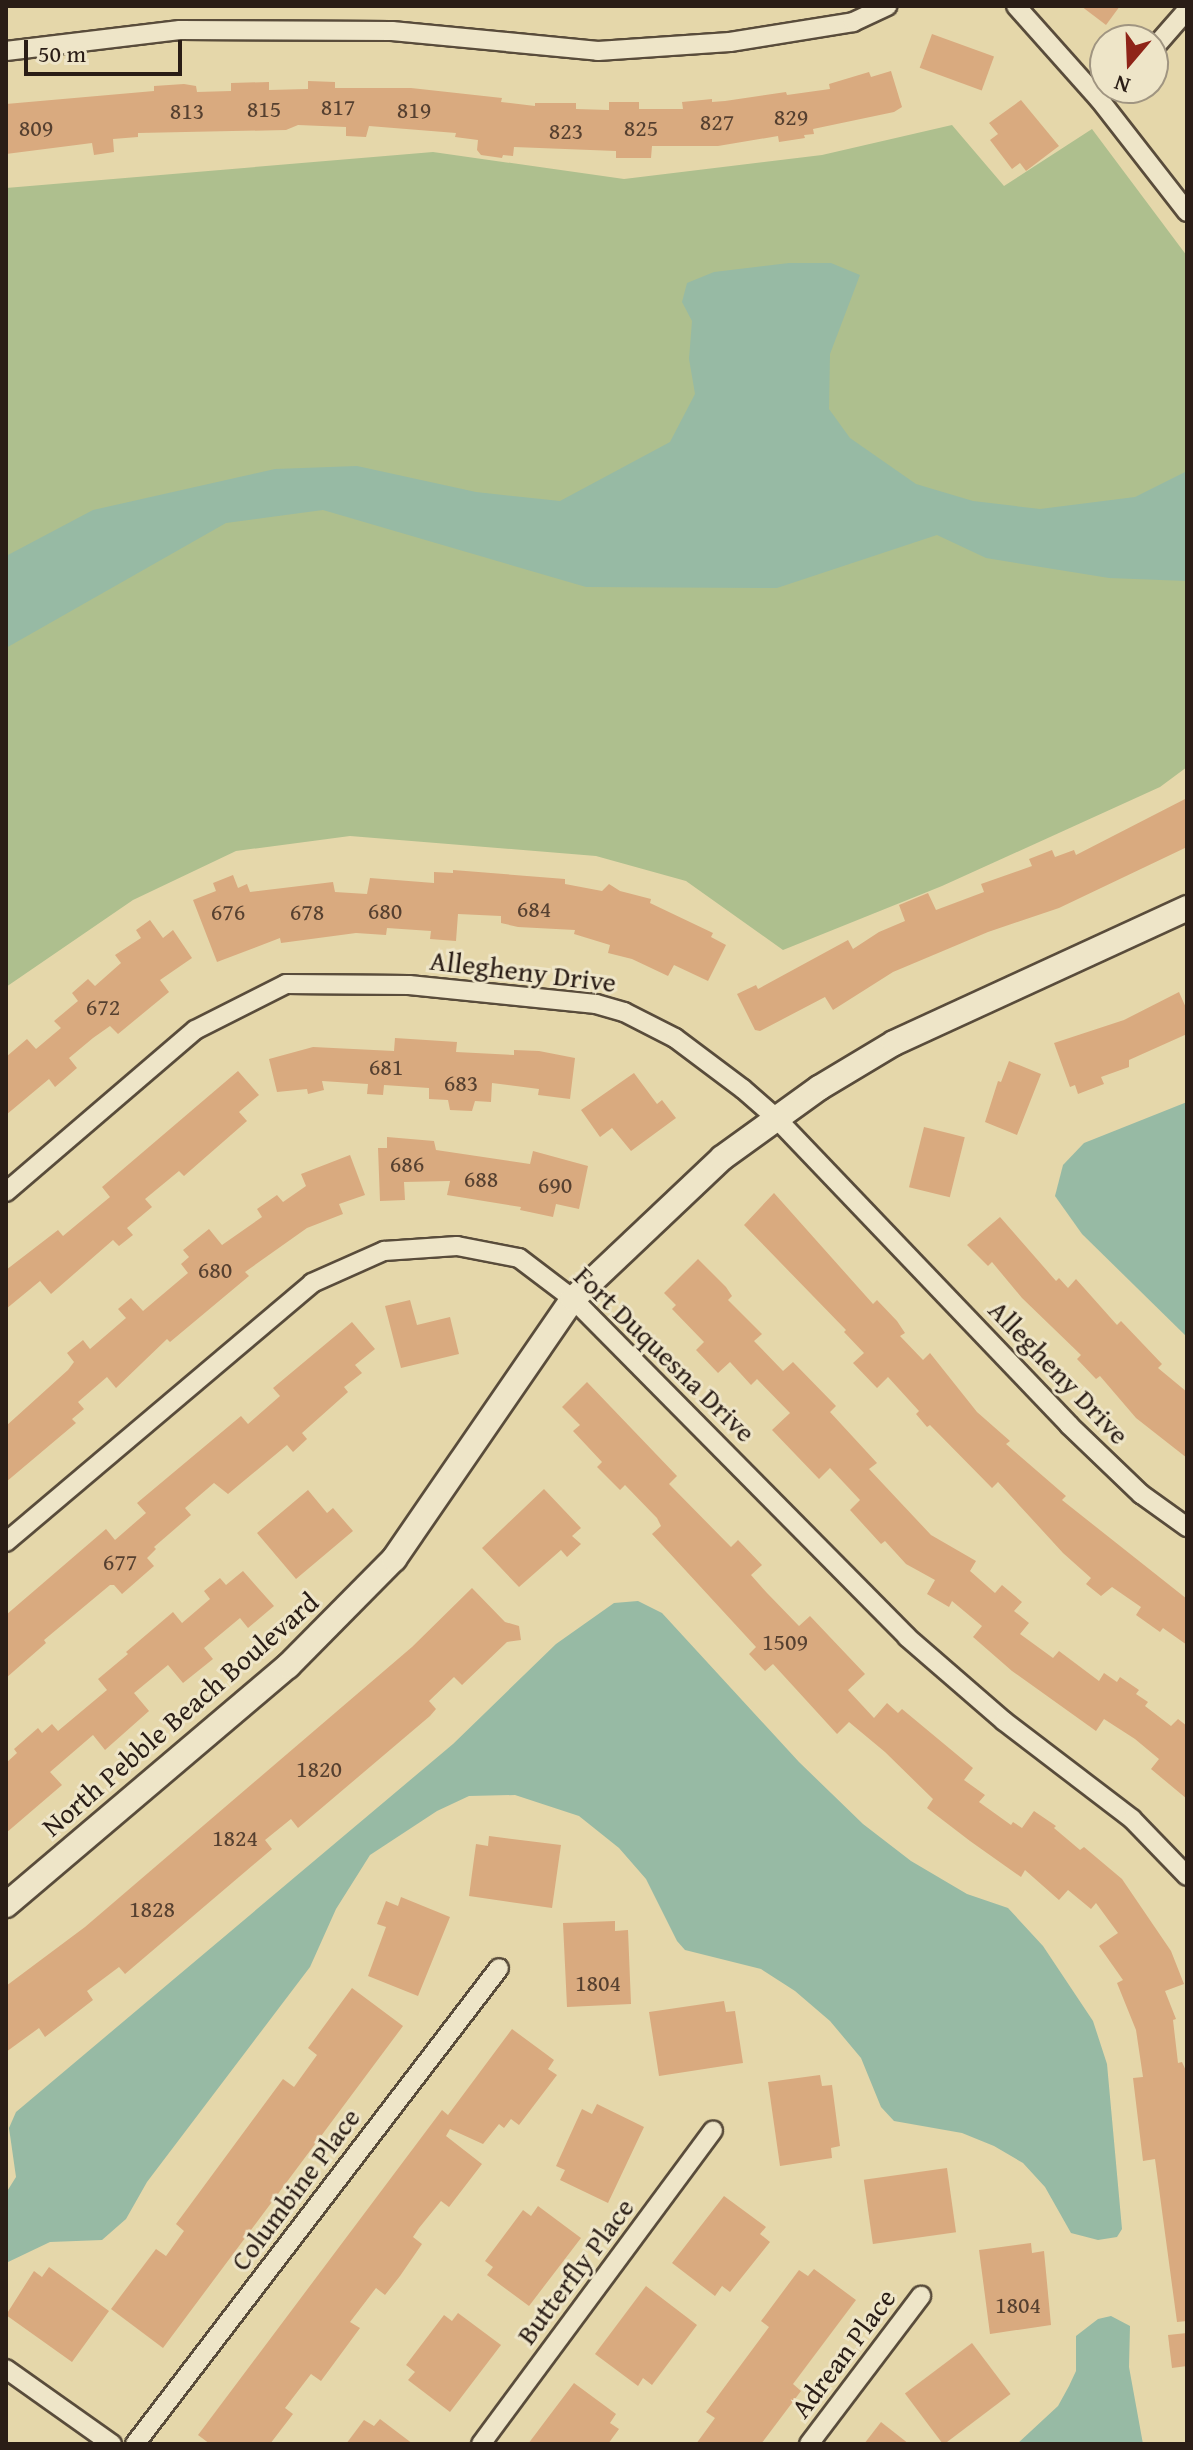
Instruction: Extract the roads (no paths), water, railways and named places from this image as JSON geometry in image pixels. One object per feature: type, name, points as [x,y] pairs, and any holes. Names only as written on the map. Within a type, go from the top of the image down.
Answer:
[{"type":"street","points":[[6,51],[180,30],[392,31],[598,51],[730,42],[853,22],[888,6]]},
{"type":"street","points":[[1016,6],[1089,78]]},
{"type":"street","points":[[1169,31],[1187,10]]},
{"type":"street","points":[[1112,104],[1187,212]]},
{"type":"street","name":"North Pebble Beach Boulevard","points":[[6,1905],[288,1666],[394,1559],[573,1299],[722,1158],[775,1117],[894,1043],[1187,908]]},
{"type":"street","name":"Allegheny Drive","points":[[6,1192],[195,1030],[286,984],[409,985],[596,1004],[624,1012],[675,1038],[710,1062],[775,1117],[1069,1425],[1141,1494],[1187,1527]]},
{"type":"street","name":"Fort Duquesna Drive","points":[[6,1542],[312,1283],[384,1251],[457,1246],[519,1258],[573,1299],[907,1637],[1004,1721],[1132,1819],[1187,1876]]},
{"type":"street","name":"Columbine Place","points":[[135,2444],[499,1968]]},
{"type":"street","name":"Butterfly Place","points":[[481,2444],[713,2131]]},
{"type":"street","name":"Adrean Place","points":[[809,2444],[921,2296]]},
{"type":"street","points":[[6,2369],[112,2444]]}]
